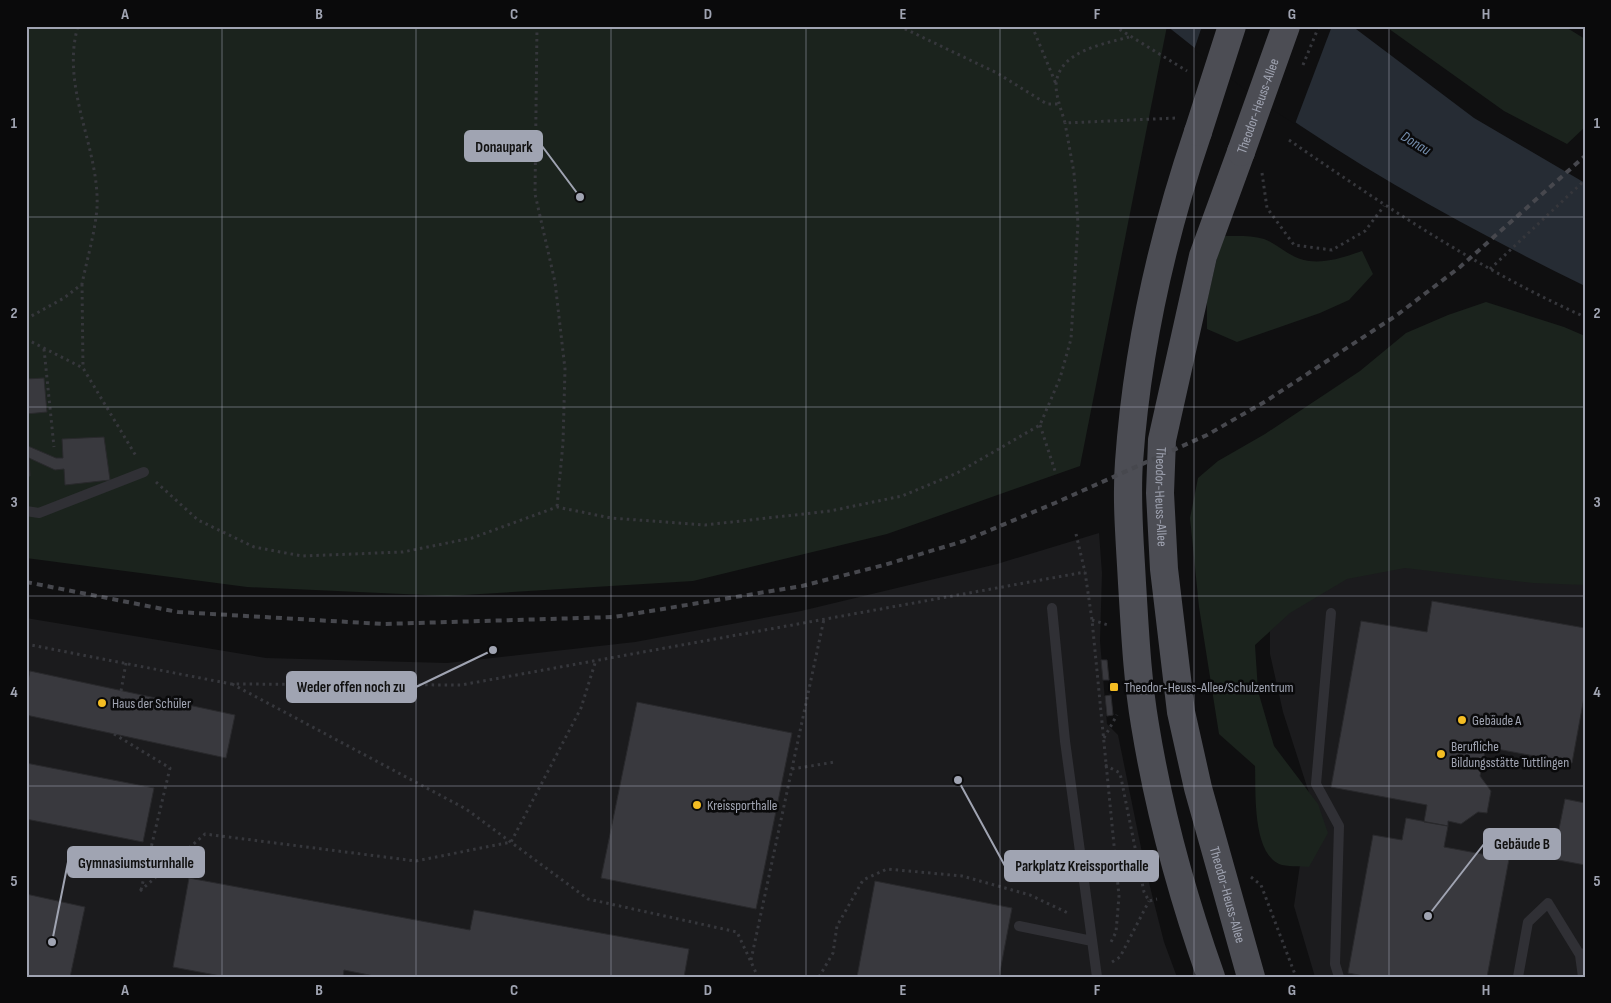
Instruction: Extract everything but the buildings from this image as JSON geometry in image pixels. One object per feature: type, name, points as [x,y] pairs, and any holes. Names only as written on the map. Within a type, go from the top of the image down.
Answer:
[{"type":"main road","points":[[1211,977],[1174,862],[1145,726],[1135,628],[1128,500],[1128,463],[1139,371],[1188,125],[1232,26]]},
{"type":"main road","name":"Theodor-Heuss-Allee","points":[[1251,977],[1198,788],[1180,712],[1164,569],[1160,493],[1162,440],[1203,256],[1251,160],[1286,26]]},
{"type":"lane","points":[[26,512],[39,513],[144,472]]},
{"type":"lane","points":[[1052,608],[1065,741],[1097,973]]},
{"type":"lane","points":[[1331,613],[1316,784],[1340,826],[1335,964],[1339,977]]},
{"type":"lane","points":[[1518,977],[1528,922],[1548,903],[1582,954],[1582,977]]},
{"type":"lane","points":[[1019,926],[1092,941]]},
{"type":"path","points":[[78,26],[74,72],[80,116],[93,171],[97,208],[82,284],[84,368],[144,472],[198,520],[254,547],[302,556],[403,552],[472,538],[557,507],[611,518],[705,525],[830,510],[902,496],[957,473],[1040,425],[1060,378],[1071,339],[1078,224],[1074,174],[1056,85],[1032,26]]},
{"type":"path","points":[[537,26],[535,194],[555,282],[565,369],[563,443],[557,507]]},
{"type":"path","points":[[899,26],[997,73],[1047,104],[1060,104]]},
{"type":"path","points":[[1114,26],[1187,71]]},
{"type":"path","points":[[1056,85],[1064,65],[1084,50],[1129,36]]},
{"type":"path","points":[[1064,123],[1188,125]]},
{"type":"path","points":[[1289,140],[1384,206],[1490,269],[1549,301],[1585,317]]},
{"type":"path","points":[[1251,160],[1267,208],[1294,245],[1332,250],[1365,231],[1384,206]]},
{"type":"path","points":[[1490,269],[1585,180]]},
{"type":"path","points":[[26,319],[64,298],[82,284]]},
{"type":"path","points":[[26,339],[84,368]]},
{"type":"path","points":[[44,348],[54,447]]},
{"type":"path","points":[[1040,425],[1056,474]]},
{"type":"path","points":[[1076,534],[1085,572],[1092,620],[1119,896],[1116,932],[1097,973]]},
{"type":"path","points":[[26,644],[231,684],[461,685],[1085,572]]},
{"type":"path","points":[[750,960],[824,619]]},
{"type":"path","points":[[511,842],[581,708],[596,660]]},
{"type":"path","points":[[121,691],[126,663]]},
{"type":"path","points":[[231,684],[466,809],[588,899],[737,932],[758,977]]},
{"type":"path","points":[[114,734],[170,768],[140,891],[205,834],[416,861],[511,842]]},
{"type":"path","points":[[792,769],[835,762]]},
{"type":"path","points":[[1105,765],[1120,773],[1144,892],[1148,902]]},
{"type":"path","points":[[819,977],[833,952],[837,926],[864,880],[887,869],[962,876],[1030,894],[1089,924]]},
{"type":"path","points":[[1243,876],[1253,878],[1262,884],[1296,977]]},
{"type":"path","points":[[1120,957],[1148,902],[1158,898]]},
{"type":"shaded area","points":[[26,26],[1167,26],[1080,466],[887,534],[693,581],[447,596],[247,587],[26,558]]},
{"type":"shaded area","points":[[1385,26],[1564,26],[1585,39],[1585,127],[1567,144],[1504,111]]},
{"type":"shaded area","points":[[1222,236],[1249,236],[1264,239],[1297,258],[1309,261],[1330,260],[1362,251],[1373,274],[1349,300],[1320,313],[1237,342],[1207,329],[1207,301]]},
{"type":"shaded area","points":[[1486,302],[1564,327],[1585,336],[1585,585],[1533,583],[1405,568],[1347,579],[1290,613],[1255,645],[1258,691],[1274,746],[1318,804],[1328,833],[1309,867],[1279,864],[1270,857],[1264,847],[1260,834],[1257,820],[1255,766],[1219,734],[1199,607],[1190,518],[1198,478],[1218,461],[1265,434],[1360,371],[1406,333],[1448,315]]},
{"type":"shaded area","points":[[1099,533],[1102,573],[1100,641],[1107,724],[1118,735],[1145,867],[1164,942],[1177,977],[26,977],[26,618],[266,658],[447,663],[635,642],[801,611],[997,564]]},
{"type":"shaded area","name":"Berufliche Bildungsstätte Tuttlingen","points":[[1361,551],[1585,580],[1585,977],[1315,977],[1294,906],[1310,796],[1283,712],[1270,654],[1270,613]]},
{"type":"water","name":"Donau","points":[[1167,26],[1352,26],[1474,118],[1585,183],[1585,286],[1462,223],[1343,153],[1253,93]]},
{"type":"pier","points":[[1202,26],[1332,26],[1295,124],[1265,105],[1194,50]]},
{"type":"railway","points":[[26,582],[178,612],[383,624],[614,617],[802,586],[884,565],[964,541],[1055,503],[1207,435],[1266,401],[1397,315],[1460,267],[1585,156]]},
{"type":"place","name":"Donaupark","points":[[580,197]]},
{"type":"place","name":"Weder offen noch zu","points":[[493,650]]},
{"type":"place","name":"Theodor-Heuss-Allee/Schulzentrum","points":[[1114,687]]},
{"type":"place","name":"Haus der Schüler","points":[[102,703]]},
{"type":"place","name":"Gebäude A","points":[[1462,720]]},
{"type":"place","name":"Berufliche Bildungsstätte Tuttlingen","points":[[1441,754]]},
{"type":"place","name":"Parkplatz Kreissporthalle","points":[[958,780]]},
{"type":"place","name":"Kreissporthalle","points":[[697,805]]},
{"type":"place","name":"Gebäude B","points":[[1428,916]]},
{"type":"place","name":"Gymnasiumsturnhalle","points":[[52,942]]}]
